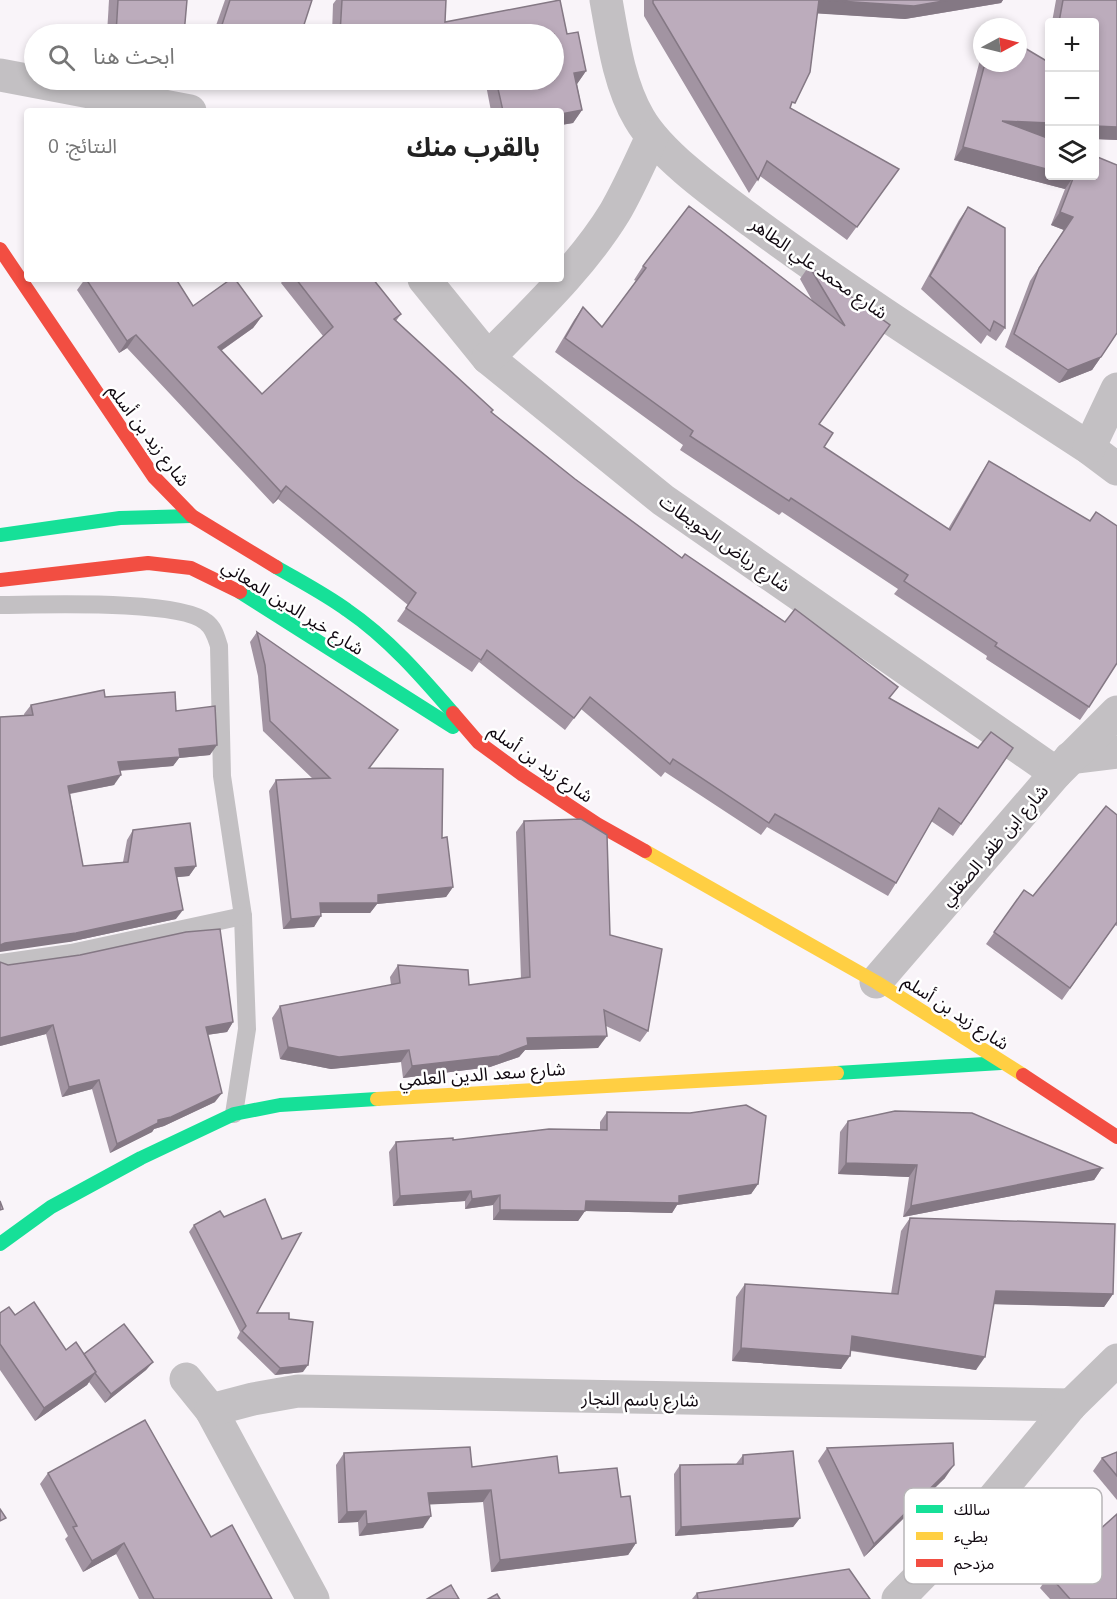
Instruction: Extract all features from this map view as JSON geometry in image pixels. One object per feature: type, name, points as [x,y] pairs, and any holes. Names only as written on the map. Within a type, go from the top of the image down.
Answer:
[{"type":"street","name":"شارع محمد علي الطاهر","points":[[606,0],[624,84],[638,117],[652,137],[716,194],[786,247],[1089,448],[1117,469]]},
{"type":"street","points":[[0,75],[24,80]]},
{"type":"street","points":[[79,90],[174,108]]},
{"type":"street","points":[[564,278],[599,236],[627,189],[652,137]]},
{"type":"street","name":"شارع زيد بن أسلم","points":[[0,249],[154,477],[192,516],[356,616],[417,671],[478,742],[597,824],[876,982],[1001,1063],[1084,1113],[1117,1137]]},
{"type":"street","name":"شارع رياض الحويطات","points":[[426,282],[488,358],[663,500],[1063,765]]},
{"type":"street","points":[[488,358],[560,282]]},
{"type":"street","points":[[1089,448],[1117,389]]},
{"type":"street","points":[[0,535],[99,519],[154,515],[192,516]]},
{"type":"street","name":"شارع خير الدين المعاني","points":[[0,580],[148,563],[192,568],[238,591],[399,695],[478,742]]},
{"type":"street","name":"شارع ابن ظفر الصقلي","points":[[876,982],[1063,765],[1117,712]]},
{"type":"street","points":[[1063,765],[1117,752]]},
{"type":"street","name":"شارع سعد الدين العلمي","points":[[0,1244],[51,1207],[141,1158],[234,1114],[280,1105],[1001,1063]]},
{"type":"street","points":[[1002,1488],[1071,1406],[1117,1360]]},
{"type":"street","points":[[186,1379],[211,1410],[314,1599]]},
{"type":"street","name":"شارع باسم النجار","points":[[211,1410],[298,1391],[1071,1406]]},
{"type":"street","points":[[898,1599],[913,1584]]},
{"type":"lane","points":[[0,605],[89,604],[165,610],[194,615],[206,621],[214,630],[219,646],[222,776],[243,916],[248,1029],[234,1114]]},
{"type":"lane","points":[[0,963],[71,953],[243,916]]},
{"type":"building","points":[[118,0],[187,0],[185,24],[117,24]]},
{"type":"building","points":[[230,0],[312,0],[304,24],[222,24]]},
{"type":"building","points":[[342,0],[446,0],[445,22],[560,0],[567,34],[578,32],[586,71],[574,73],[582,110],[564,113],[564,108],[502,108],[498,90],[564,90],[564,24],[341,24]]},
{"type":"building","points":[[653,0],[819,0],[810,72],[795,103],[792,102],[790,108],[899,169],[857,227],[767,161],[758,180]]},
{"type":"building","points":[[824,0],[949,0],[914,6]]},
{"type":"building","points":[[1063,0],[1117,0],[1117,127],[1099,126],[1099,18],[1060,18]]},
{"type":"building","points":[[1027,49],[1045,60],[1045,123],[1002,121],[1045,137],[1045,169],[963,147],[983,72],[1027,72]]},
{"type":"building","points":[[1099,158],[1117,165],[1117,333],[1101,357],[1068,370],[1014,334],[1039,268],[1073,217],[1060,212],[1072,180],[1099,180]]},
{"type":"building","points":[[689,206],[845,326],[809,266],[890,325],[819,424],[833,433],[824,447],[950,530],[989,461],[1090,521],[1096,512],[1117,526],[1117,663],[1089,707],[995,646],[997,643],[904,581],[908,575],[791,498],[789,501],[690,436],[693,431],[565,338],[583,307],[602,327],[646,268],[643,266]]},
{"type":"building","points":[[968,207],[1005,228],[1005,328],[994,321],[990,331],[930,276]]},
{"type":"building","points":[[88,282],[178,282],[193,306],[227,282],[237,282],[262,316],[218,347],[262,394],[333,327],[298,282],[375,282],[401,314],[394,319],[493,410],[491,412],[575,479],[682,558],[685,554],[785,622],[795,609],[898,687],[889,698],[978,748],[991,732],[1013,748],[961,824],[939,808],[896,883],[775,814],[769,823],[673,759],[670,764],[590,697],[574,718],[487,650],[481,660],[406,608],[416,593],[286,486],[281,492],[136,335],[127,341]]},
{"type":"building","points":[[257,632],[398,730],[369,768],[443,769],[442,838],[447,837],[453,887],[378,895],[378,903],[320,903],[321,916],[291,919],[276,780],[330,778],[270,721],[265,665]]},
{"type":"building","points":[[104,690],[105,697],[175,692],[176,711],[215,706],[217,745],[179,749],[180,757],[118,762],[121,775],[68,786],[83,866],[128,862],[133,830],[190,823],[196,866],[175,868],[183,910],[76,933],[0,945],[0,717],[33,715],[31,705]]},
{"type":"building","points":[[1106,806],[1117,815],[1117,922],[1070,988],[994,932],[1024,890],[1033,896]]},
{"type":"building","points":[[581,819],[607,835],[610,935],[662,949],[648,1031],[604,1010],[607,1036],[527,1038],[528,1045],[499,1056],[412,1066],[409,1050],[339,1057],[288,1047],[280,1006],[400,983],[398,965],[468,970],[469,985],[530,977],[524,821]]},
{"type":"building","points":[[220,929],[233,1022],[206,1027],[222,1093],[171,1117],[158,1120],[158,1123],[117,1144],[99,1080],[69,1087],[53,1025],[0,1038],[0,962],[8,965],[80,955],[186,932]]},
{"type":"building","points":[[746,1105],[766,1116],[758,1184],[679,1196],[679,1203],[586,1201],[585,1211],[500,1210],[500,1195],[472,1199],[471,1191],[400,1196],[396,1142],[453,1138],[453,1140],[549,1129],[607,1130],[607,1112],[690,1113]]},
{"type":"building","points":[[895,1111],[972,1113],[1102,1168],[911,1206],[917,1165],[846,1163],[848,1121]]},
{"type":"building","points":[[265,1199],[282,1239],[301,1233],[257,1313],[289,1313],[289,1319],[313,1322],[308,1365],[280,1368],[242,1331],[246,1326],[194,1225],[220,1211],[224,1217]]},
{"type":"building","points":[[910,1218],[1115,1224],[1113,1294],[996,1291],[985,1357],[852,1336],[850,1356],[741,1348],[745,1284],[898,1294]]},
{"type":"building","points":[[34,1302],[66,1350],[76,1342],[96,1372],[44,1408],[0,1344],[0,1313],[9,1307],[15,1315]]},
{"type":"building","points":[[124,1324],[153,1362],[111,1394],[84,1354]]},
{"type":"building","points":[[145,1420],[211,1537],[232,1525],[272,1599],[154,1599],[124,1543],[92,1561],[73,1527],[77,1526],[48,1473]]},
{"type":"building","points":[[953,1443],[954,1465],[931,1488],[904,1488],[904,1514],[874,1544],[827,1448]]},
{"type":"building","points":[[470,1447],[472,1467],[557,1456],[559,1473],[617,1468],[621,1497],[630,1496],[636,1543],[500,1560],[491,1490],[428,1493],[431,1516],[367,1524],[366,1511],[347,1512],[344,1453]]},
{"type":"building","points":[[793,1451],[800,1518],[681,1527],[680,1465],[743,1464],[743,1455]]},
{"type":"building","points":[[1117,1452],[1117,1476],[1102,1458]]},
{"type":"building","points":[[0,1509],[6,1518],[0,1521]]},
{"type":"building","points":[[1117,1514],[1117,1599],[1070,1599],[1057,1584],[1102,1584],[1102,1527]]},
{"type":"building","points":[[849,1569],[870,1599],[698,1599],[697,1593]]},
{"type":"building","points":[[451,1585],[459,1599],[427,1599]]},
{"type":"building","points":[[497,1594],[500,1599],[488,1599]]},
{"type":"traffic: fast","points":[[0,535],[120,518],[192,516]]},
{"type":"traffic: fast","points":[[276,567],[339,604],[362,621],[390,645],[453,713]]},
{"type":"traffic: fast","points":[[240,592],[453,727]]},
{"type":"traffic: fast","points":[[837,1073],[1001,1063]]},
{"type":"traffic: fast","points":[[0,1244],[51,1207],[141,1158],[234,1114],[280,1105],[377,1099]]},
{"type":"traffic: slow","points":[[645,851],[876,982],[1023,1075]]},
{"type":"traffic: slow","points":[[377,1099],[837,1073]]},
{"type":"traffic: jam","points":[[0,249],[154,477],[192,516],[276,567]]},
{"type":"traffic: jam","points":[[0,580],[148,563],[191,568],[240,592]]},
{"type":"traffic: jam","points":[[453,713],[478,742],[523,775],[597,824],[645,851]]},
{"type":"traffic: jam","points":[[1023,1075],[1117,1137]]}]
